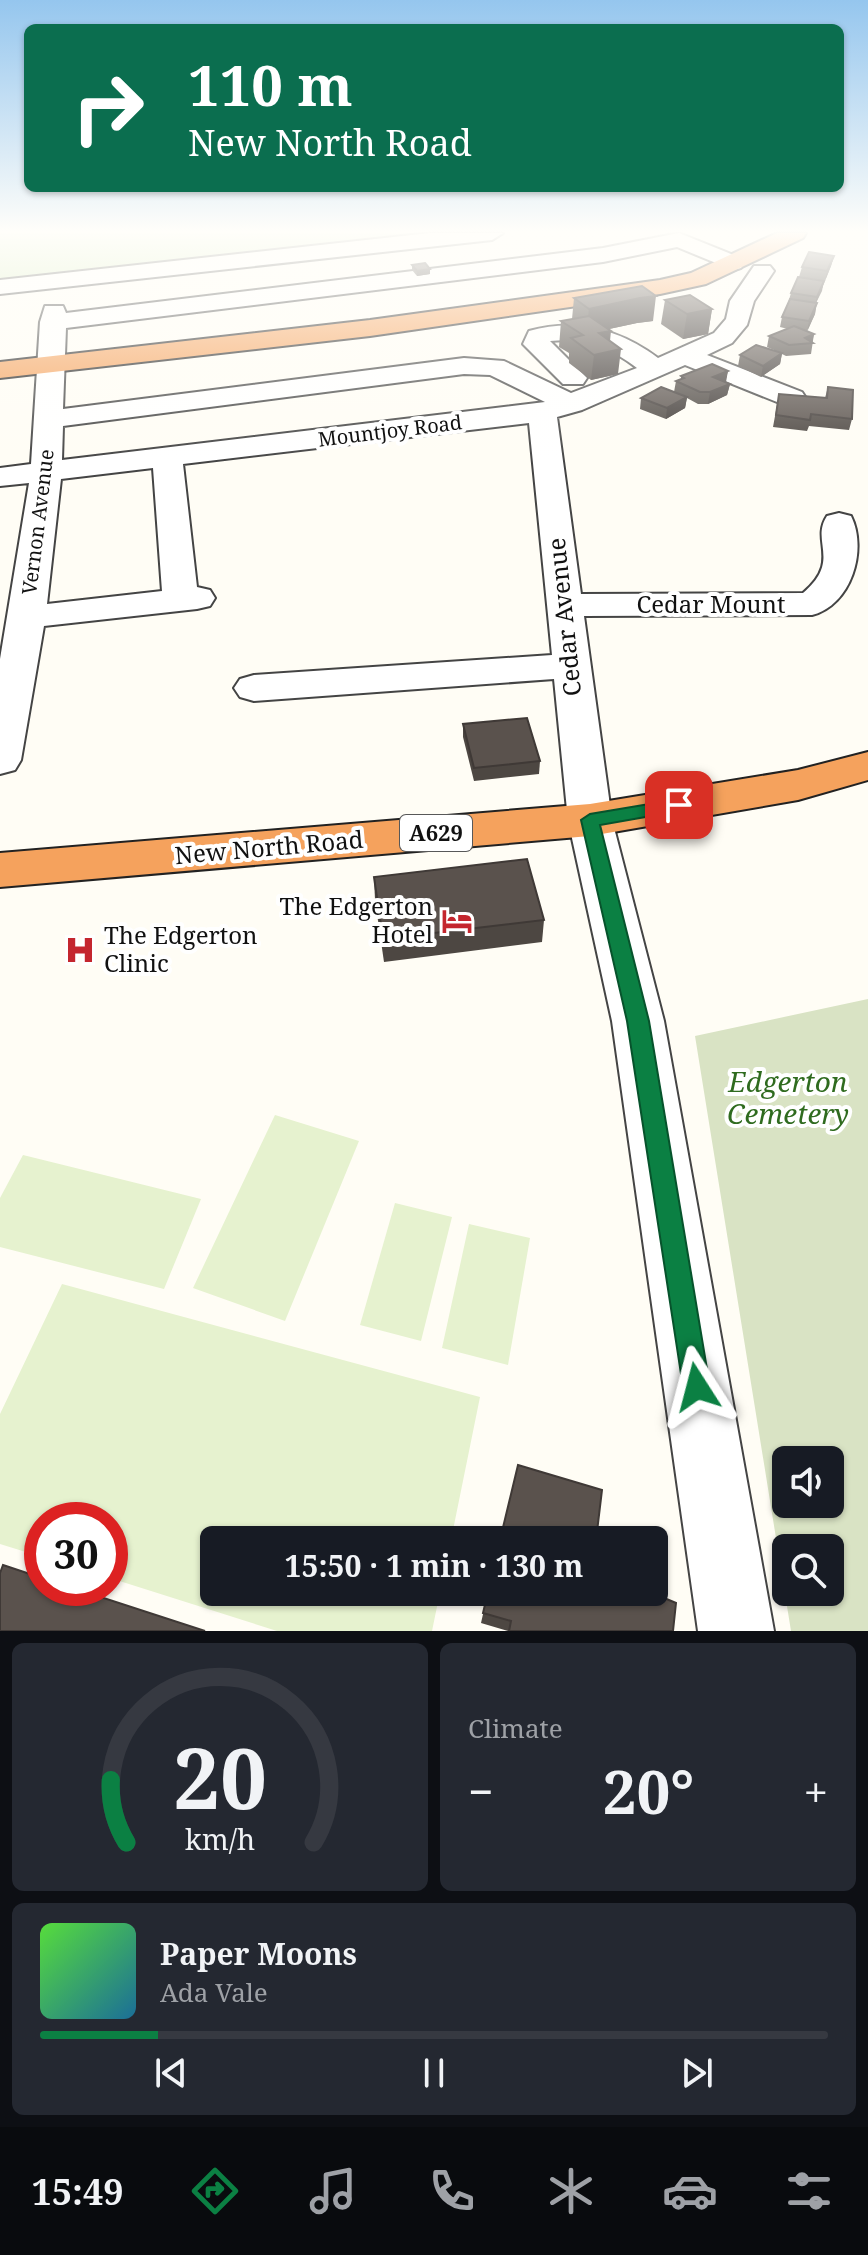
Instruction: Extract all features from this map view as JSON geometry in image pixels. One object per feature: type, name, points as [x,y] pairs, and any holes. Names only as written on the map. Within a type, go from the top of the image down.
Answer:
[{"type":"highway","points":[[0,370],[503,309]]},
{"type":"highway","name":"New North Road","points":[[0,870],[590,820],[798,785],[868,766]]},
{"type":"street","name":"Vernon Avenue","points":[[0,760],[27,617],[46,471],[54,309]]},
{"type":"street","points":[[53,322],[149,309]]},
{"type":"street","points":[[453,309],[458,316]]},
{"type":"street","name":"Mountjoy Road","points":[[0,477],[167,457],[562,398],[656,369],[685,356],[729,334],[741,309]]},
{"type":"street","points":[[562,398],[536,344],[538,336],[552,331],[602,338],[620,344],[656,369]]},
{"type":"street","points":[[620,344],[655,338]]},
{"type":"street","points":[[685,356],[792,398]]},
{"type":"street","points":[[49,419],[464,366],[495,367],[562,398]]},
{"type":"street","name":"Cedar Avenue","points":[[562,398],[564,605],[590,820],[638,1021],[736,1631]]},
{"type":"street","points":[[27,617],[189,599],[167,457]]},
{"type":"street","name":"Cedar Mount","points":[[564,605],[812,604],[831,589],[844,568],[839,523]]},
{"type":"street","points":[[254,688],[570,666]]},
{"type":"green space","name":"Edgerton Cemetery","points":[[868,999],[868,1631],[791,1631],[787,1606],[844,1606],[844,1534],[775,1534],[773,1518],[844,1518],[844,1446],[772,1446],[772,1513],[695,1036]]},
{"type":"green space","points":[[275,1115],[359,1141],[285,1321],[193,1288]]},
{"type":"green space","points":[[23,1155],[201,1199],[164,1289],[0,1247],[0,1198]]},
{"type":"green space","points":[[395,1203],[452,1217],[421,1341],[360,1325]]},
{"type":"green space","points":[[469,1224],[530,1238],[508,1365],[442,1348]]},
{"type":"green space","points":[[62,1284],[480,1397],[454,1526],[200,1526],[200,1606],[437,1606],[432,1631],[277,1631],[128,1584],[128,1502],[24,1502],[24,1551],[0,1544],[0,1414]]},
{"type":"building","points":[[679,309],[711,309],[687,314]]},
{"type":"building","points":[[786,309],[814,309],[809,321],[782,317]]},
{"type":"building","points":[[589,316],[611,331],[599,333],[621,349],[594,355],[571,338],[583,335],[561,321]]},
{"type":"building","points":[[794,326],[814,334],[805,338],[813,343],[789,345],[769,336]]},
{"type":"building","points":[[756,345],[782,353],[763,366],[740,355]]},
{"type":"building","points":[[712,364],[728,371],[713,377],[730,384],[710,392],[700,392],[676,381],[684,378],[681,376]]},
{"type":"building","points":[[661,387],[687,397],[667,408],[641,398]]},
{"type":"building","points":[[828,387],[853,390],[852,419],[811,414],[810,420],[776,415],[779,394],[827,398]]},
{"type":"building","points":[[527,718],[540,761],[474,768],[463,724]]},
{"type":"building","name":"The Edgerton Hotel","points":[[527,859],[544,920],[383,939],[374,877]]},
{"type":"building","points":[[518,1465],[602,1490],[598,1526],[503,1526]]},
{"type":"building","points":[[3,1565],[24,1572],[24,1606],[128,1606],[205,1631],[0,1631],[0,1573]]},
{"type":"building","points":[[668,1600],[676,1603],[673,1631],[509,1631],[511,1621],[483,1613],[485,1606],[668,1606]]},
{"type":"place","name":"The Edgerton Hotel","points":[[457,921]]},
{"type":"place","name":"The Edgerton Clinic","points":[[80,950]]},
{"type":"route","points":[[679,805],[590,820],[638,1021],[697,1387]]}]
